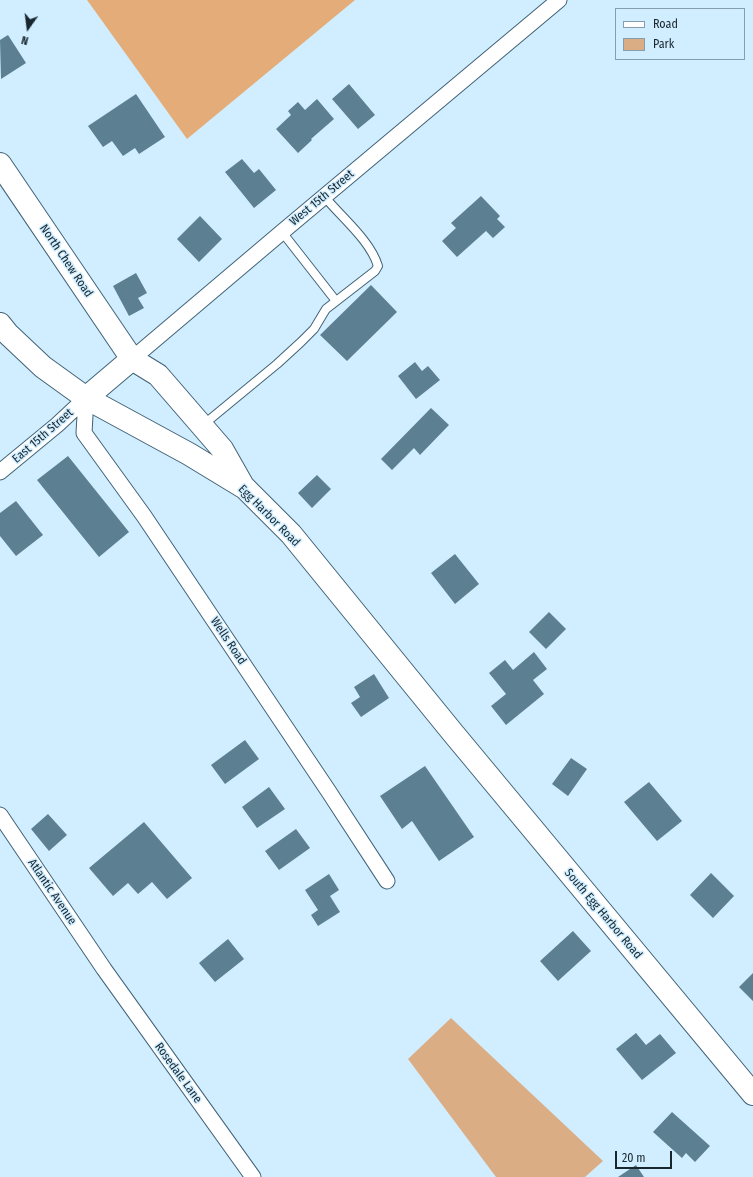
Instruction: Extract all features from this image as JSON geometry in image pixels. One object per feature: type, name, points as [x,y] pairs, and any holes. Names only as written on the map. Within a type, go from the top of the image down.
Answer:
[{"type":"main road","name":"North Chew Road","points":[[0,164],[132,359]]},
{"type":"main road","name":"Egg Harbor Road","points":[[0,324],[8,334],[43,367],[86,398],[189,454],[245,488],[291,534],[453,733]]},
{"type":"main road","name":"West 15th Street","points":[[86,398],[132,359]]},
{"type":"main road","points":[[132,359],[158,375],[202,425],[222,449],[245,488]]},
{"type":"main road","name":"South Egg Harbor Road","points":[[453,733],[753,1094]]},
{"type":"street","name":"West 15th Street","points":[[132,359],[324,196],[559,0]]},
{"type":"street","name":"East 15th Street","points":[[0,472],[57,425],[86,398]]},
{"type":"street","name":"Wells Road","points":[[86,398],[84,433],[144,516],[387,881]]},
{"type":"street","name":"Atlantic Avenue","points":[[0,815],[104,969]]},
{"type":"street","name":"Rosedale Lane","points":[[104,969],[253,1177]]},
{"type":"lane","points":[[202,425],[277,364],[314,329],[326,309],[374,271],[378,266],[376,259],[365,242],[324,196]]},
{"type":"lane","points":[[282,232],[336,301]]},
{"type":"green space","points":[[451,1018],[603,1161],[585,1177],[496,1177],[408,1059]]},
{"type":"shaded area","points":[[87,0],[355,0],[187,139]]},
{"type":"building","points":[[8,35],[26,63],[1,79],[0,40]]},
{"type":"building","points":[[349,84],[375,115],[358,129],[332,99]]},
{"type":"building","points":[[136,94],[165,137],[139,154],[135,148],[123,156],[112,141],[103,147],[88,126]]},
{"type":"building","points":[[317,99],[334,119],[311,139],[312,140],[298,153],[276,129],[291,115],[288,111],[298,102],[305,110]]},
{"type":"building","points":[[242,159],[254,173],[259,169],[276,190],[254,208],[225,172]]},
{"type":"building","points":[[481,196],[500,216],[497,219],[505,227],[493,238],[486,231],[457,257],[442,241],[456,228],[451,223]]},
{"type":"building","points":[[200,216],[222,239],[199,262],[177,239]]},
{"type":"building","points":[[136,273],[147,293],[138,298],[144,308],[129,316],[113,286]]},
{"type":"building","points":[[371,285],[397,312],[347,361],[320,335]]},
{"type":"building","points":[[415,362],[422,371],[428,366],[440,380],[416,399],[398,376]]},
{"type":"building","points":[[431,408],[449,425],[420,455],[414,448],[392,470],[381,459]]},
{"type":"building","points":[[68,456],[129,532],[99,557],[37,480]]},
{"type":"building","points":[[317,475],[331,489],[312,508],[298,493]]},
{"type":"building","points":[[16,501],[43,535],[16,556],[0,536],[0,513]]},
{"type":"building","points":[[455,554],[479,584],[455,604],[431,573]]},
{"type":"building","points":[[549,612],[566,629],[546,649],[529,632]]},
{"type":"building","points":[[534,652],[547,669],[533,680],[544,694],[506,725],[491,706],[506,694],[489,673],[505,660],[513,670]]},
{"type":"building","points":[[374,674],[389,698],[361,717],[351,703],[360,697],[354,687]]},
{"type":"building","points":[[245,740],[259,759],[225,784],[211,765]]},
{"type":"building","points":[[571,758],[587,769],[568,796],[552,784]]},
{"type":"building","points":[[425,766],[474,837],[439,861],[412,821],[402,829],[380,796]]},
{"type":"building","points":[[649,782],[682,821],[657,841],[624,802]]},
{"type":"building","points":[[269,787],[285,809],[257,828],[242,807]]},
{"type":"building","points":[[48,814],[67,835],[49,851],[31,829]]},
{"type":"building","points":[[144,822],[192,878],[167,899],[152,882],[138,894],[128,883],[113,896],[89,868]]},
{"type":"building","points":[[296,829],[310,848],[279,870],[265,851]]},
{"type":"building","points":[[711,873],[734,896],[713,918],[690,895]]},
{"type":"building","points":[[329,874],[339,890],[330,896],[340,912],[318,926],[311,915],[318,910],[305,890]]},
{"type":"building","points":[[573,931],[591,951],[558,981],[540,961]]},
{"type":"building","points":[[228,939],[244,959],[215,982],[199,963]]},
{"type":"building","points":[[753,973],[753,1001],[739,987]]},
{"type":"building","points":[[636,1033],[646,1045],[660,1034],[676,1053],[642,1080],[616,1049]]},
{"type":"building","points":[[672,1112],[710,1146],[695,1162],[686,1153],[682,1158],[653,1132]]},
{"type":"building","points":[[636,1165],[644,1177],[618,1177]]}]
